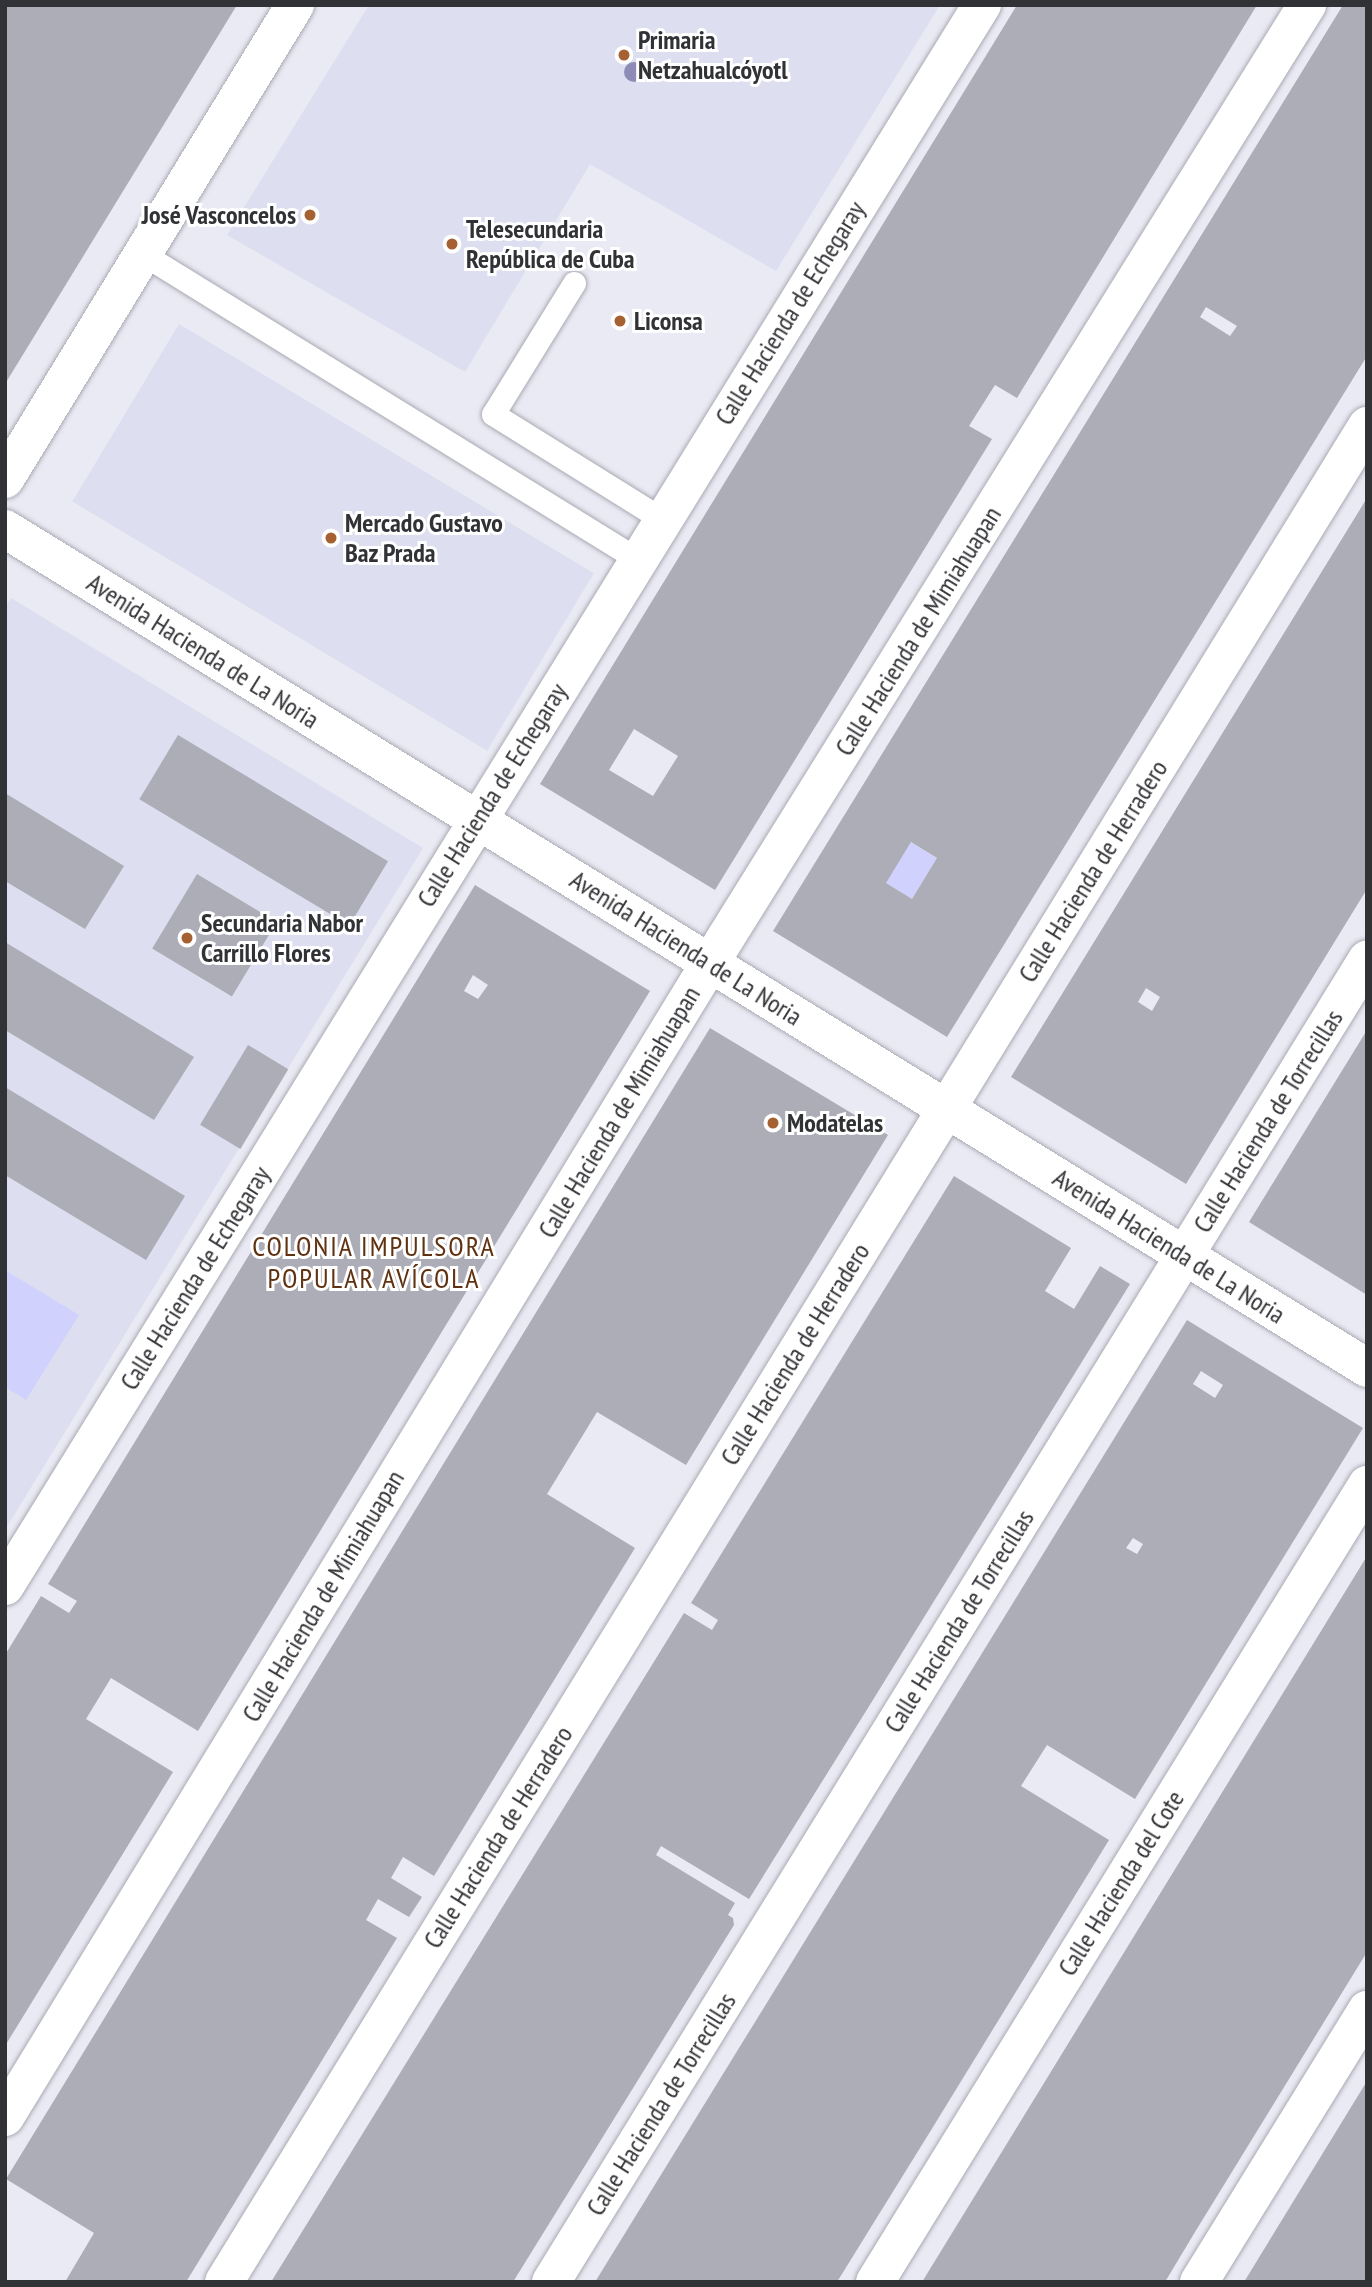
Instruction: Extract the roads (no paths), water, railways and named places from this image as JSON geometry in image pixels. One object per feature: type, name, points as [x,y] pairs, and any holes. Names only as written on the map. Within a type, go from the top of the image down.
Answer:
[{"type":"street","points":[[5,479],[295,5]]},
{"type":"street","name":"Calle Hacienda de Echegaray","points":[[5,1586],[637,559],[982,5]]},
{"type":"street","name":"Calle Hacienda de Mimiahuapan","points":[[5,2117],[710,963],[1307,5]]},
{"type":"street","name":"Calle Hacienda de Herradero","points":[[224,2282],[1367,426]]},
{"type":"street","name":"Avenida Hacienda de La Noria","points":[[5,529],[1367,1368]]},
{"type":"street","name":"Calle Hacienda de Torrecillas","points":[[551,2282],[1367,960]]},
{"type":"street","name":"Calle Hacienda del Cote","points":[[875,2282],[1367,1485]]},
{"type":"street","points":[[1199,2282],[1367,2010]]},
{"type":"lane","points":[[143,254],[637,559]]},
{"type":"lane","points":[[574,283],[493,414],[662,519]]},
{"type":"place","name":"Primaria Netzahualcóyotl","points":[[624,55]]},
{"type":"place","name":"José Vasconcelos","points":[[310,215]]},
{"type":"place","name":"Telesecundaria República de Cuba","points":[[452,244]]},
{"type":"place","name":"Liconsa","points":[[620,321]]},
{"type":"place","name":"Mercado Gustavo Baz Prada","points":[[331,538]]},
{"type":"place","name":"Secundaria Nabor Carrillo Flores","points":[[187,938]]},
{"type":"place","name":"Modatelas","points":[[773,1123]]},
{"type":"district","name":"COLONIA IMPULSORA POPULAR AVÍCOLA","points":[[374,1262]]}]
